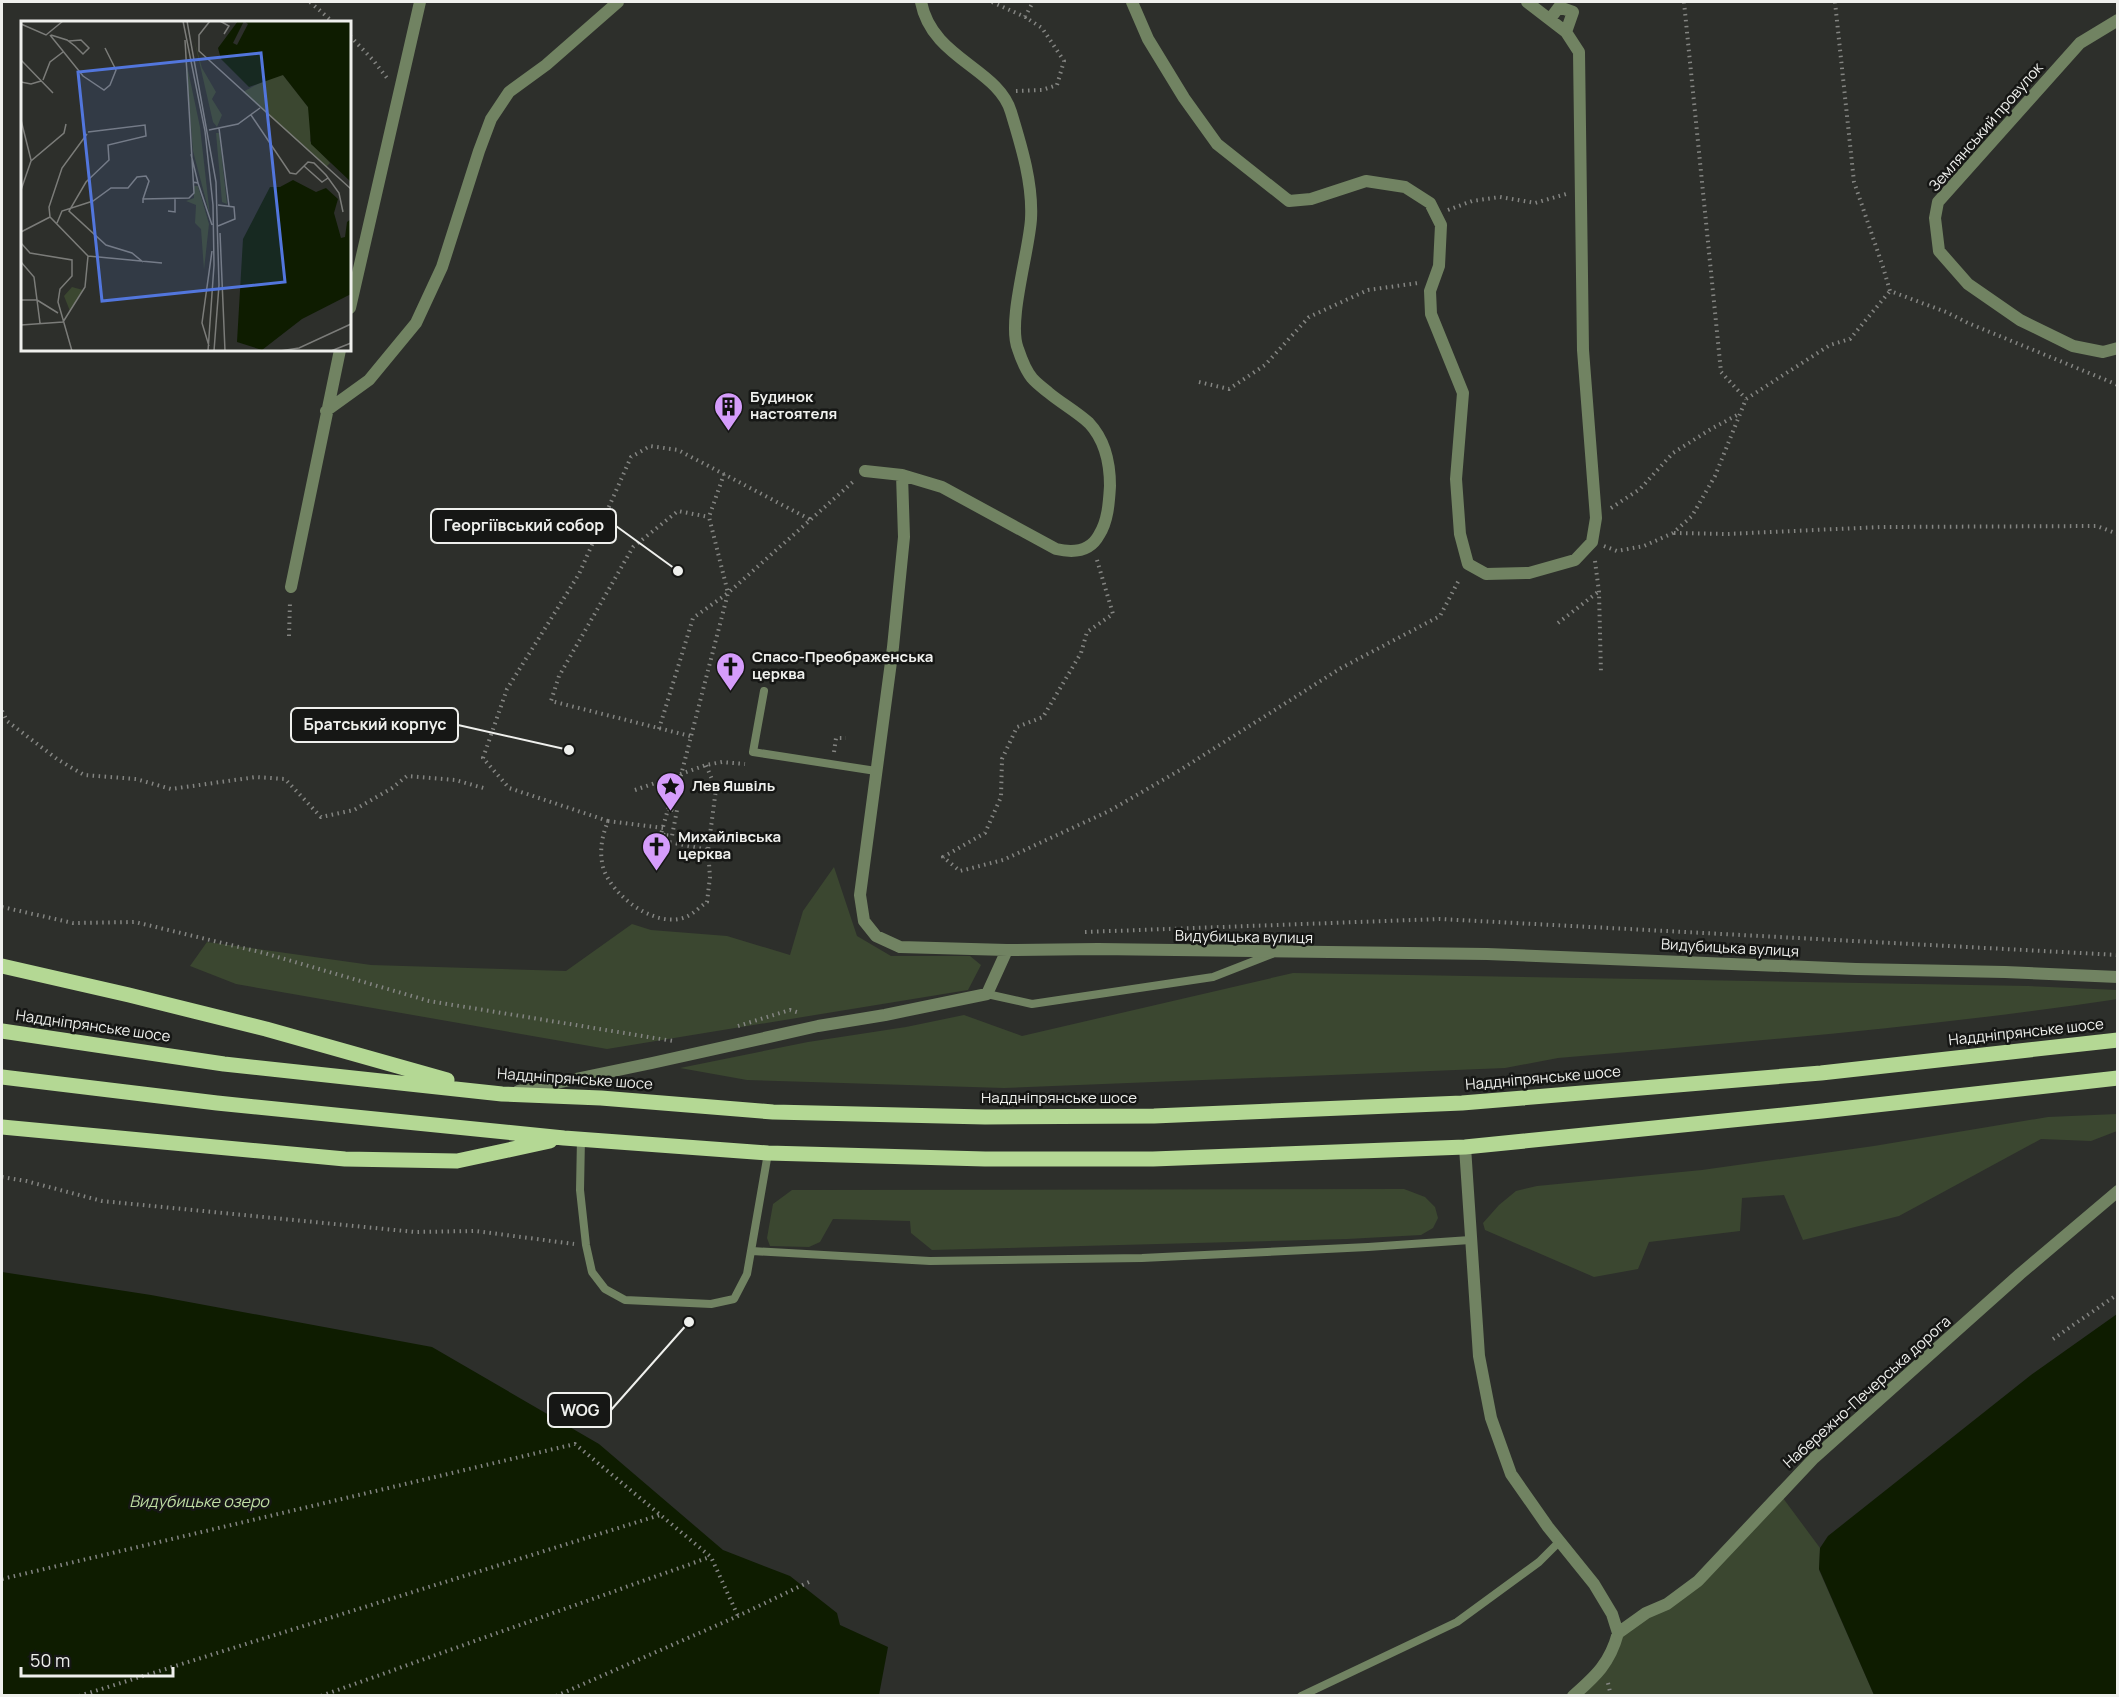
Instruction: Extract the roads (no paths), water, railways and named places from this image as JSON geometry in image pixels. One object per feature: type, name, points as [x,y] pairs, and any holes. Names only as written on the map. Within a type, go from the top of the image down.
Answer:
[{"type":"main road","points":[[2,966],[266,1029],[495,1093]]},
{"type":"main road","name":"Наддніпрянське шосе","points":[[2,1031],[224,1064],[495,1093],[602,1098],[773,1112],[984,1118],[1155,1116],[1474,1102],[1821,1073],[2118,1040]]},
{"type":"main road","points":[[2,1077],[217,1103],[564,1138],[768,1153],[1153,1159],[1465,1147],[2118,1078]]},
{"type":"main road","points":[[2,1127],[345,1160],[457,1161],[564,1138]]},
{"type":"street","points":[[351,304],[420,2]]},
{"type":"street","points":[[326,411],[369,380],[416,324],[442,267],[491,120],[509,92],[546,65],[618,2]]},
{"type":"street","points":[[865,471],[902,475],[942,487],[1032,538],[1056,549],[1071,552],[1083,550],[1092,544],[1099,536],[1106,519],[1110,466],[1101,442],[1089,424],[1031,377],[1017,347],[1014,332],[1027,257],[1031,193],[1010,108],[1000,91],[946,48],[924,17],[921,2]]},
{"type":"street","points":[[1132,2],[1148,39],[1184,98],[1217,144],[1289,201],[1311,198],[1366,182],[1405,187],[1430,203],[1441,225],[1439,266],[1430,291],[1431,314],[1463,393],[1456,479],[1460,534],[1468,564],[1486,574],[1529,573],[1575,560],[1592,542],[1596,518],[1583,350],[1579,52],[1566,32],[1527,2]]},
{"type":"street","points":[[1550,19],[1559,7],[1573,12],[1566,32]]},
{"type":"street","name":"Землянський провулок","points":[[2118,20],[2080,43],[1938,202],[1935,218],[1939,251],[1968,284],[2020,320],[2073,346],[2103,352],[2118,348]]},
{"type":"street","points":[[291,586],[340,351]]},
{"type":"street","name":"Видубицька вулиця","points":[[902,475],[904,537],[893,647],[860,895],[864,921],[876,936],[900,947],[1487,954],[2118,977]]},
{"type":"street","points":[[495,1093],[609,1073],[818,1026],[987,994],[1007,950]]},
{"type":"street","points":[[1465,1147],[1479,1356],[1491,1418],[1511,1474],[1594,1584],[1612,1614],[1618,1633],[1604,1668],[1573,1695]]},
{"type":"street","name":"Набережно-Печерська дорога","points":[[1618,1633],[1646,1613],[1667,1604],[1698,1581],[1814,1458],[2020,1274],[2118,1191]]},
{"type":"lane","points":[[764,691],[753,752],[876,771]]},
{"type":"lane","points":[[987,994],[1032,1004],[1213,977],[1276,952]]},
{"type":"lane","points":[[581,1138],[580,1190],[586,1245],[592,1272],[604,1289],[626,1300],[711,1304],[734,1299],[747,1274],[768,1153]]},
{"type":"lane","points":[[752,1251],[930,1261],[1142,1258],[1470,1240]]},
{"type":"lane","points":[[1301,1695],[1458,1622],[1539,1562],[1560,1541]]},
{"type":"water","name":"Видубицьке озеро","points":[[2,1272],[151,1295],[432,1347],[599,1444],[723,1550],[790,1576],[837,1613],[840,1625],[888,1647],[879,1695],[2,1695]]},
{"type":"water","points":[[2117,1314],[2117,1695],[1874,1695],[1819,1569],[1820,1548],[1828,1536],[2031,1375]]},
{"type":"place","name":"Будинок настоятеля","points":[[729,432]]},
{"type":"place","name":"Георгіївський собор","points":[[678,571]]},
{"type":"place","name":"Спасо-Преображенська церква","points":[[731,692]]},
{"type":"place","name":"Братський корпус","points":[[569,750]]},
{"type":"place","name":"Лев Яшвіль","points":[[671,812]]},
{"type":"place","name":"Михайлівська церква","points":[[657,872]]},
{"type":"place","name":"WOG","points":[[689,1322]]}]
